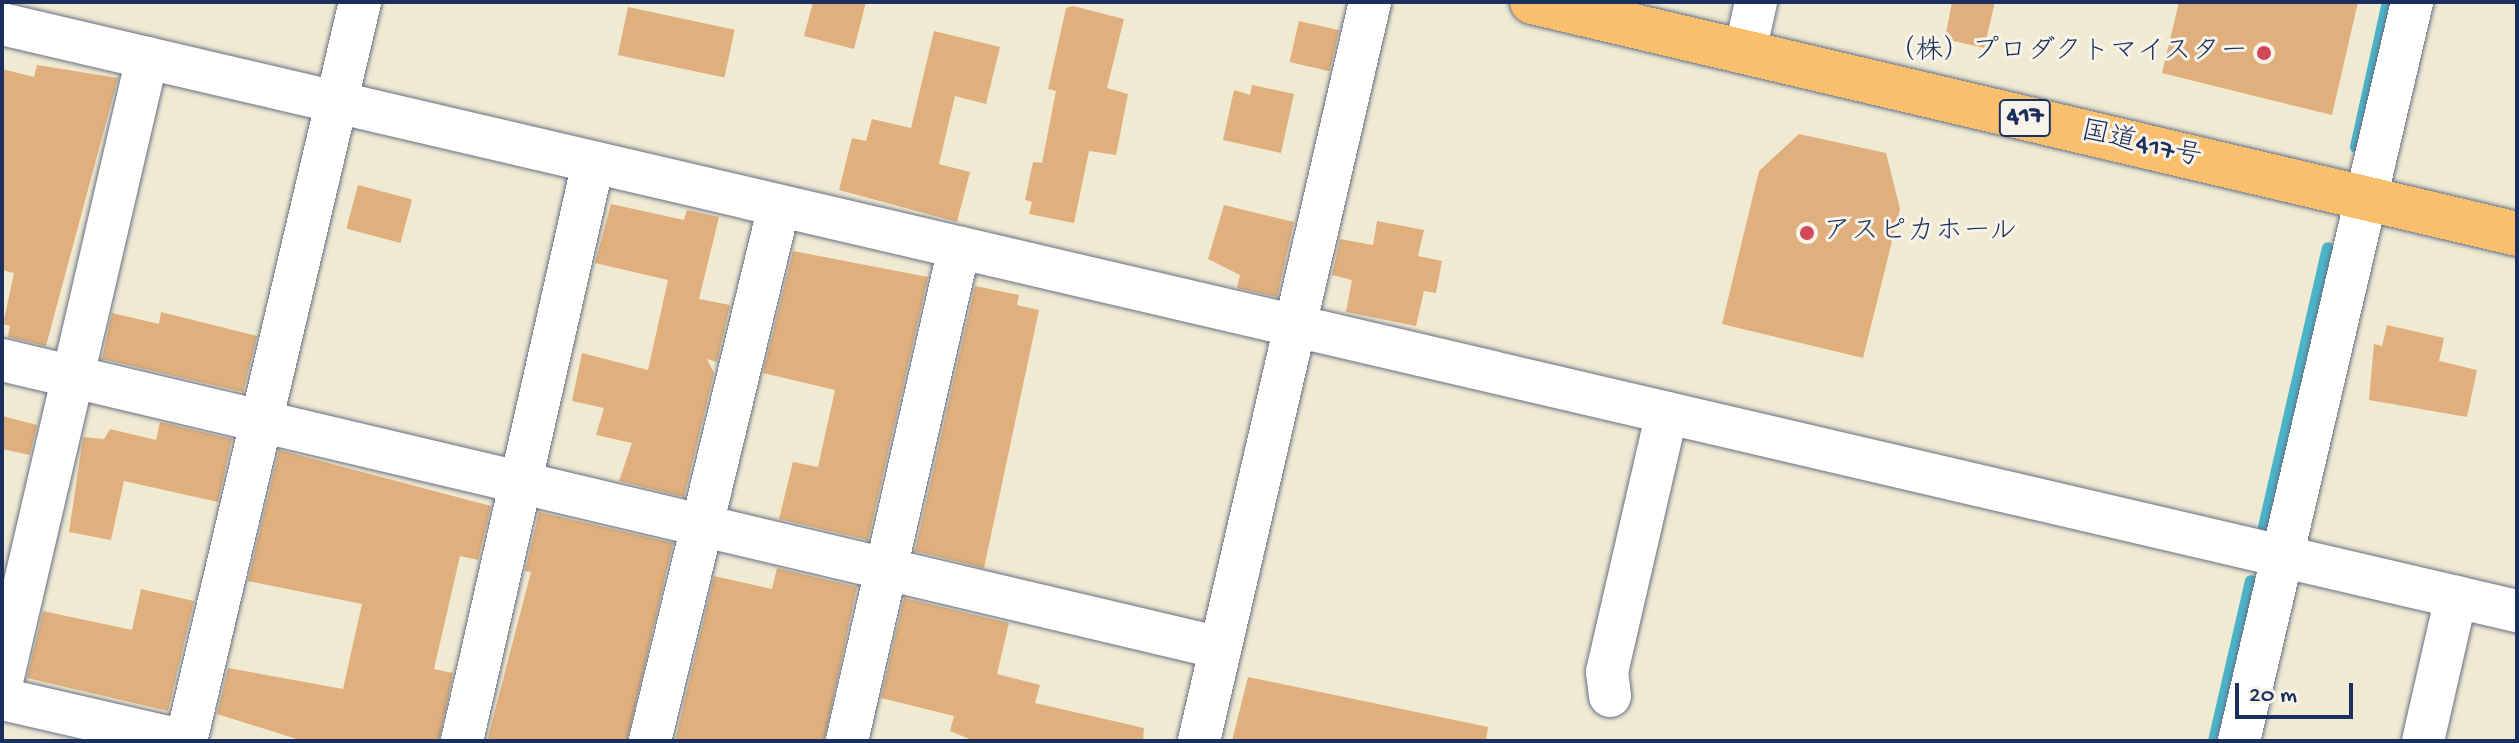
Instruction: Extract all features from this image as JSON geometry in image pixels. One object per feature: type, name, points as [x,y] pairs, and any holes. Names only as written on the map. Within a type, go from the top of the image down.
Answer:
[{"type":"highway","name":"国道417号","points":[[1532,2],[2517,234]]},
{"type":"street","points":[[2,699],[186,741],[360,2]]},
{"type":"street","points":[[1199,741],[1370,2]]},
{"type":"street","points":[[1745,52],[1756,2]]},
{"type":"street","points":[[2239,741],[2412,2]]},
{"type":"street","points":[[2,24],[2517,611]]},
{"type":"street","points":[[2,681],[147,58]]},
{"type":"street","points":[[462,741],[593,163]]},
{"type":"street","points":[[650,741],[779,206]]},
{"type":"street","points":[[847,741],[959,248]]},
{"type":"street","points":[[2,360],[262,419],[1220,648]]},
{"type":"street","points":[[1610,696],[1607,672],[1667,413]]},
{"type":"street","points":[[2423,741],[2456,597]]},
{"type":"building","points":[[813,2],[866,2],[854,49],[804,36]]},
{"type":"building","points":[[1952,2],[1995,2],[1984,48],[1945,39]]},
{"type":"building","points":[[2179,2],[2358,2],[2332,115],[2162,73]]},
{"type":"building","points":[[1073,6],[1124,19],[1107,88],[1128,94],[1116,155],[1089,151],[1074,223],[1029,214],[1032,202],[1025,200],[1033,162],[1042,163],[1056,91],[1048,89],[1066,8]]},
{"type":"building","points":[[628,7],[735,30],[724,78],[618,55]]},
{"type":"building","points":[[1299,21],[1339,30],[1330,71],[1290,62]]},
{"type":"building","points":[[934,31],[1000,47],[986,104],[955,96],[939,164],[970,172],[957,222],[839,190],[852,138],[866,141],[872,119],[911,128]]},
{"type":"building","points":[[37,65],[118,78],[46,346],[8,337],[10,326],[3,324],[14,273],[2,270],[2,69],[34,77]]},
{"type":"building","points":[[1252,85],[1294,94],[1281,153],[1223,140],[1234,90],[1250,95]]},
{"type":"building","points":[[1799,134],[1886,153],[1900,209],[1863,358],[1722,324],[1759,171]]},
{"type":"building","points":[[358,185],[412,199],[400,243],[346,228]]},
{"type":"building","points":[[611,204],[684,220],[687,210],[719,217],[699,299],[730,305],[717,362],[707,359],[714,373],[684,497],[619,481],[632,443],[596,435],[604,408],[572,401],[582,353],[648,370],[668,280],[595,263]]},
{"type":"building","points":[[1224,205],[1294,222],[1277,297],[1237,288],[1240,275],[1208,259]]},
{"type":"building","points":[[1377,221],[1424,230],[1418,256],[1442,261],[1436,293],[1424,291],[1416,326],[1346,312],[1352,280],[1332,275],[1340,239],[1373,245]]},
{"type":"building","points":[[793,251],[928,277],[868,540],[779,519],[793,462],[818,467],[835,390],[763,373]]},
{"type":"building","points":[[975,286],[1019,295],[1017,305],[1039,310],[984,568],[915,551]]},
{"type":"building","points":[[161,312],[257,336],[243,392],[102,359],[112,313],[159,324]]},
{"type":"building","points":[[2387,325],[2444,338],[2439,361],[2477,370],[2467,417],[2369,400],[2374,344],[2382,346]]},
{"type":"building","points":[[2,416],[37,425],[30,455],[2,449]]},
{"type":"building","points":[[160,422],[232,439],[218,502],[124,481],[111,540],[69,532],[83,437],[104,439],[110,429],[156,440]]},
{"type":"building","points":[[279,450],[491,506],[478,560],[460,556],[434,669],[453,673],[439,741],[303,741],[217,714],[228,668],[343,689],[362,604],[248,581]]},
{"type":"building","points":[[539,512],[673,543],[627,741],[487,741],[531,572],[525,571]]},
{"type":"building","points":[[777,568],[857,587],[824,741],[675,741],[714,576],[772,589]]},
{"type":"building","points":[[141,589],[194,601],[168,711],[27,678],[43,611],[132,630]]},
{"type":"building","points":[[904,598],[1009,623],[997,674],[1040,685],[1035,703],[1144,728],[1143,741],[974,741],[950,731],[954,716],[881,698]]},
{"type":"building","points":[[1248,677],[1488,727],[1486,741],[1232,741]]},
{"type":"waterway","points":[[2356,147],[2388,2]]},
{"type":"waterway","points":[[2264,527],[2328,248]]},
{"type":"waterway","points":[[2214,741],[2251,581]]},
{"type":"place","name":"（株）プロダクトマイスター","points":[[2264,53]]},
{"type":"place","name":"アスピカホール","points":[[1807,233]]}]
